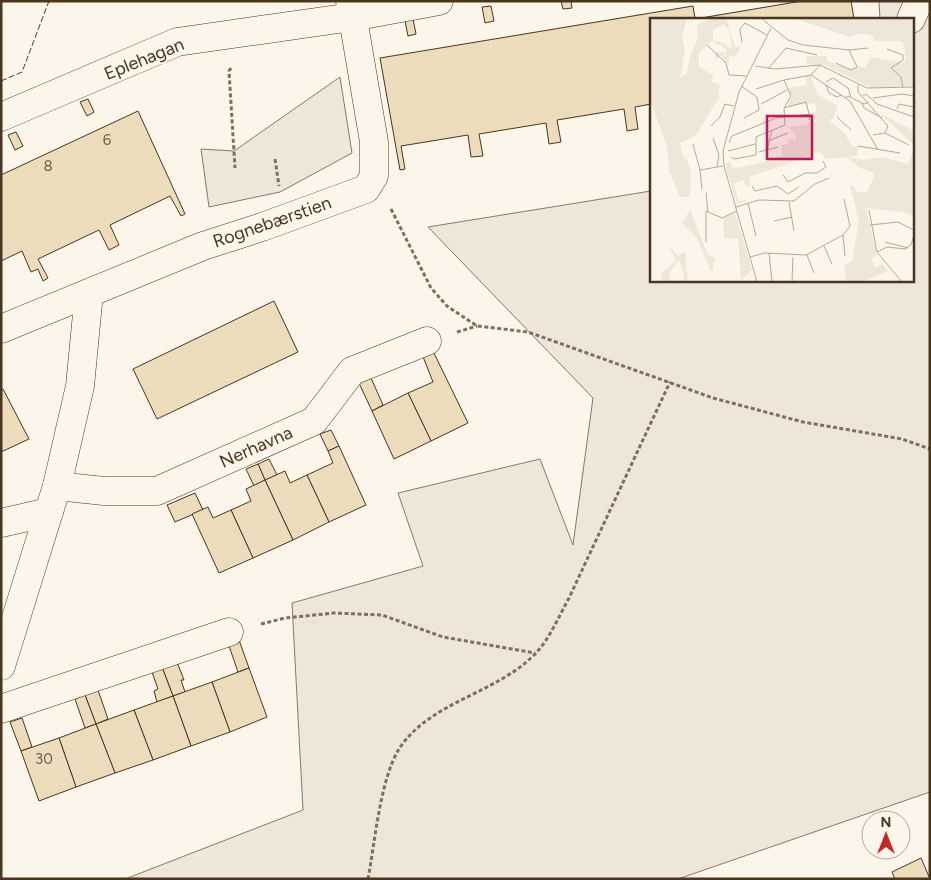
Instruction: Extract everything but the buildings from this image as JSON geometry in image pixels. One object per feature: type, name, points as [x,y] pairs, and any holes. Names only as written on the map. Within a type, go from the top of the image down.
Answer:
[{"type":"street","name":"Eplehagan","points":[[1,118],[177,42],[260,30],[351,9],[439,1]]},
{"type":"street","points":[[912,18],[920,1]]},
{"type":"street","points":[[351,9],[374,142],[374,176]]},
{"type":"street","name":"Rognebærstien","points":[[1,329],[203,246],[262,227],[366,189],[374,176]]},
{"type":"street","points":[[1,666],[58,486],[80,386],[89,292]]},
{"type":"street","name":"Nerhavna","points":[[58,486],[104,491],[157,491],[314,421],[352,371],[427,341]]},
{"type":"street","points":[[1,524],[49,512]]},
{"type":"street","points":[[1,709],[229,632]]},
{"type":"path","points":[[234,168],[229,71],[260,30]]},
{"type":"path","points":[[374,176],[431,288],[447,306],[477,326],[528,332],[714,398],[803,422],[902,439],[930,449]]},
{"type":"path","points":[[368,879],[385,785],[399,749],[428,719],[501,681],[536,653],[569,598],[670,382]]},
{"type":"path","points":[[229,632],[285,618],[334,613],[382,615],[442,637],[536,653]]},
{"type":"shaded area","points":[[879,1],[930,1],[930,792],[878,810],[861,810],[861,816],[678,879],[125,879],[303,810],[292,603],[423,566],[398,493],[540,459],[573,545],[593,398],[428,227],[650,191],[650,281],[914,281],[914,18],[880,18]]},
{"type":"shaded area","points":[[340,77],[352,153],[280,192],[209,207],[201,149],[234,151]]},
{"type":"fence","points":[[1,81],[22,72],[49,1]]}]
